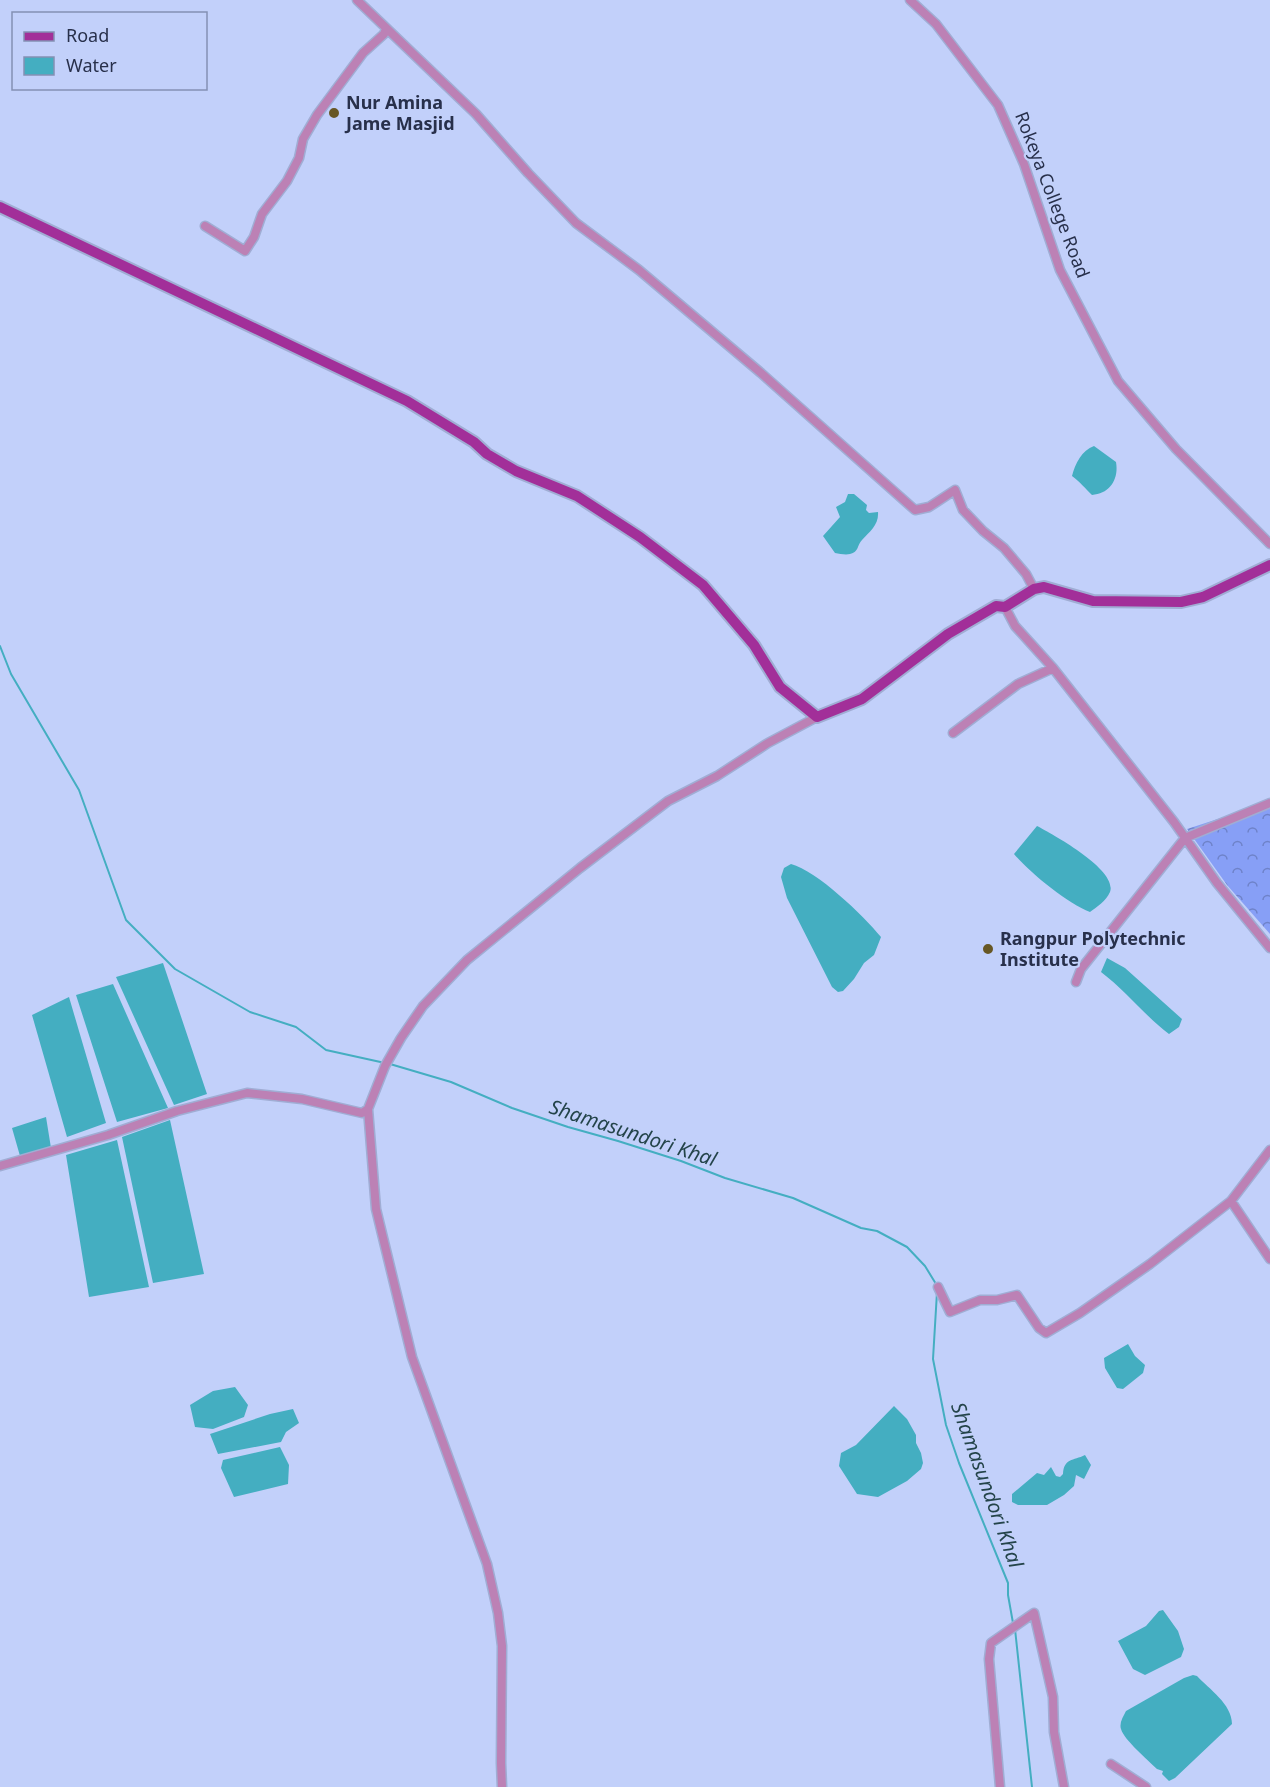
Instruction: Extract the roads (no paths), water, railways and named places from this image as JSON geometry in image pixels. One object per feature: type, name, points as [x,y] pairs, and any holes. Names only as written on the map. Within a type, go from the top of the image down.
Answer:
[{"type":"main road","points":[[0,207],[407,401],[516,471],[577,496],[640,537],[703,585],[754,645],[780,687],[817,717],[862,699],[948,634],[996,606],[1005,607],[1034,589],[1044,587],[1094,601],[1180,602],[1218,591],[1270,565]]},
{"type":"street","points":[[357,0],[476,114],[576,223],[639,270],[761,373],[915,510],[928,507],[955,490],[963,510],[1004,548],[1026,574],[1034,589]]},
{"type":"street","name":"Rokeya College Road","points":[[910,0],[936,24],[998,105],[1024,164],[1060,270],[1118,381],[1176,449],[1270,544]]},
{"type":"street","points":[[205,226],[245,251],[254,237],[262,214],[287,181],[299,158],[303,139],[317,115],[363,53],[384,34],[386,29]]},
{"type":"street","points":[[1005,607],[1015,626],[1053,668],[1185,838],[1217,883],[1270,948]]},
{"type":"street","points":[[953,733],[1018,684],[1053,668]]},
{"type":"street","points":[[502,1787],[502,1646],[498,1613],[483,1553],[412,1358],[376,1209],[368,1109],[385,1066],[423,1006],[467,960],[580,868],[668,801],[717,776],[768,743],[817,717]]},
{"type":"street","points":[[1076,982],[1081,969],[1185,838],[1270,802]]},
{"type":"street","points":[[0,1166],[108,1135],[177,1111],[247,1093],[302,1099],[362,1113],[368,1109]]},
{"type":"street","points":[[938,1287],[950,1312],[980,1300],[997,1300],[1009,1295],[1017,1295],[1046,1333],[1080,1313],[1150,1264],[1231,1201],[1270,1150]]},
{"type":"street","points":[[1231,1201],[1270,1259]]},
{"type":"street","points":[[1000,1787],[989,1659],[992,1644],[1035,1613],[1053,1697],[1054,1732],[1064,1787]]},
{"type":"street","points":[[1111,1764],[1146,1787]]},
{"type":"water","points":[[1094,446],[1116,462],[1117,468],[1114,480],[1108,489],[1092,495],[1072,476],[1080,458]]},
{"type":"water","points":[[848,494],[854,494],[867,505],[866,510],[869,513],[878,512],[878,517],[873,528],[853,553],[835,553],[823,536],[840,517],[836,507],[845,502]]},
{"type":"water","points":[[1037,826],[1083,854],[1095,864],[1110,883],[1110,892],[1104,901],[1090,912],[1049,887],[1014,854]]},
{"type":"water","points":[[791,864],[802,868],[826,884],[863,917],[881,937],[874,955],[864,963],[843,991],[838,992],[832,987],[787,898],[781,877],[784,868]]},
{"type":"water","points":[[1107,958],[1125,968],[1182,1019],[1179,1027],[1169,1034],[1101,972]]},
{"type":"water","points":[[163,963],[207,1094],[174,1105],[116,977]]},
{"type":"water","points":[[113,984],[168,1108],[117,1122],[76,995]]},
{"type":"water","points":[[69,997],[106,1123],[67,1137],[32,1015]]},
{"type":"water","points":[[46,1117],[51,1148],[20,1156],[12,1128]]},
{"type":"water","points":[[170,1120],[204,1274],[153,1283],[122,1137]]},
{"type":"water","points":[[117,1140],[149,1287],[89,1297],[66,1155]]},
{"type":"water","points":[[1128,1344],[1135,1356],[1145,1365],[1143,1373],[1123,1389],[1117,1388],[1105,1368],[1104,1358]]},
{"type":"water","points":[[235,1387],[248,1405],[244,1417],[213,1429],[195,1427],[190,1405],[213,1391]]},
{"type":"water","points":[[894,1406],[907,1419],[916,1435],[916,1443],[923,1463],[921,1469],[907,1481],[878,1497],[857,1494],[839,1466],[841,1453],[856,1445]]},
{"type":"water","points":[[293,1409],[299,1423],[286,1432],[281,1442],[218,1454],[210,1434],[270,1414]]},
{"type":"water","points":[[280,1447],[289,1465],[288,1484],[234,1497],[221,1468],[223,1460]]},
{"type":"water","points":[[1085,1455],[1091,1465],[1084,1479],[1076,1475],[1074,1486],[1064,1495],[1047,1505],[1018,1505],[1012,1502],[1012,1494],[1037,1473],[1044,1475],[1051,1467],[1056,1476],[1060,1477],[1067,1463]]},
{"type":"water","points":[[1163,1610],[1178,1631],[1184,1649],[1181,1657],[1145,1675],[1133,1669],[1118,1641],[1146,1626],[1159,1611]]},
{"type":"water","points":[[1193,1675],[1197,1676],[1224,1703],[1232,1724],[1175,1778],[1169,1781],[1162,1774],[1163,1771],[1157,1769],[1127,1739],[1121,1729],[1121,1722],[1126,1711]]},
{"type":"waterway","name":"Shamasundori Khal","points":[[0,646],[11,674],[79,790],[126,920],[175,969],[250,1012],[296,1027],[326,1050],[385,1063]]},
{"type":"waterway","name":"Shamasundori Khal","points":[[390,1064],[451,1082],[512,1108],[568,1127],[793,1198],[861,1228],[877,1231],[907,1247],[925,1266],[936,1284]]},
{"type":"waterway","name":"Shamasundori Khal","points":[[937,1292],[933,1359],[946,1425],[1008,1583],[1013,1623]]},
{"type":"waterway","name":"Shamasundori Khal","points":[[1015,1629],[1032,1787]]},
{"type":"place","name":"Nur Amina Jame Masjid","points":[[334,113]]},
{"type":"place","name":"Rangpur Polytechnic Institute","points":[[988,949]]}]
